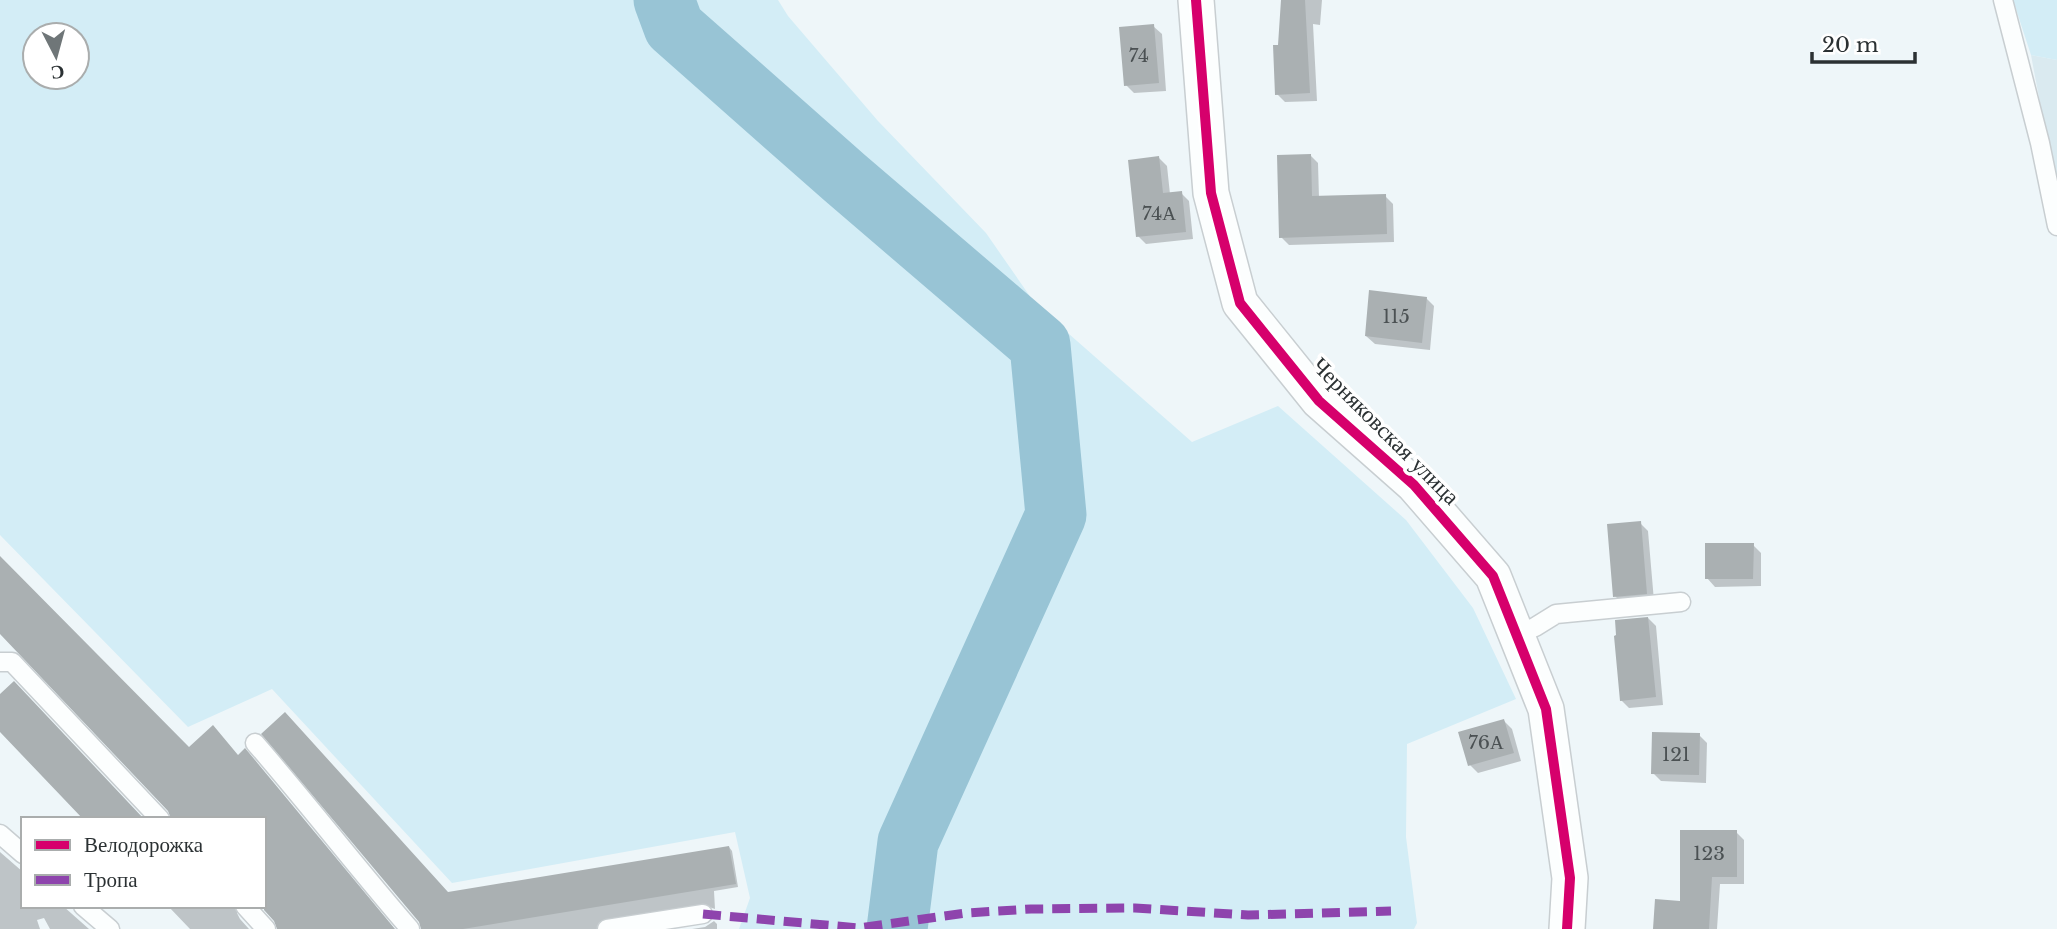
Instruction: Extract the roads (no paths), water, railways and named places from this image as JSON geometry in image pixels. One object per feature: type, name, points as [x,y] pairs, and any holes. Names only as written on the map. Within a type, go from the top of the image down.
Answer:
[{"type":"street","name":"Черняковская улица","points":[[1196,0],[1211,193],[1240,303],[1320,401],[1415,485],[1493,576],[1546,709],[1570,878],[1567,929]]},
{"type":"lane","points":[[2003,0],[2040,143],[2057,226]]},
{"type":"lane","points":[[1517,635],[1556,614],[1681,603]]},
{"type":"lane","points":[[0,662],[12,662],[158,817]]},
{"type":"lane","points":[[254,743],[410,929]]},
{"type":"lane","points":[[0,834],[21,852]]},
{"type":"lane","points":[[85,908],[110,929]]},
{"type":"lane","points":[[247,908],[267,929]]},
{"type":"lane","points":[[607,929],[704,914]]},
{"type":"waterway","points":[[664,0],[674,27],[1040,345],[1056,515],[908,842],[897,929]]}]
